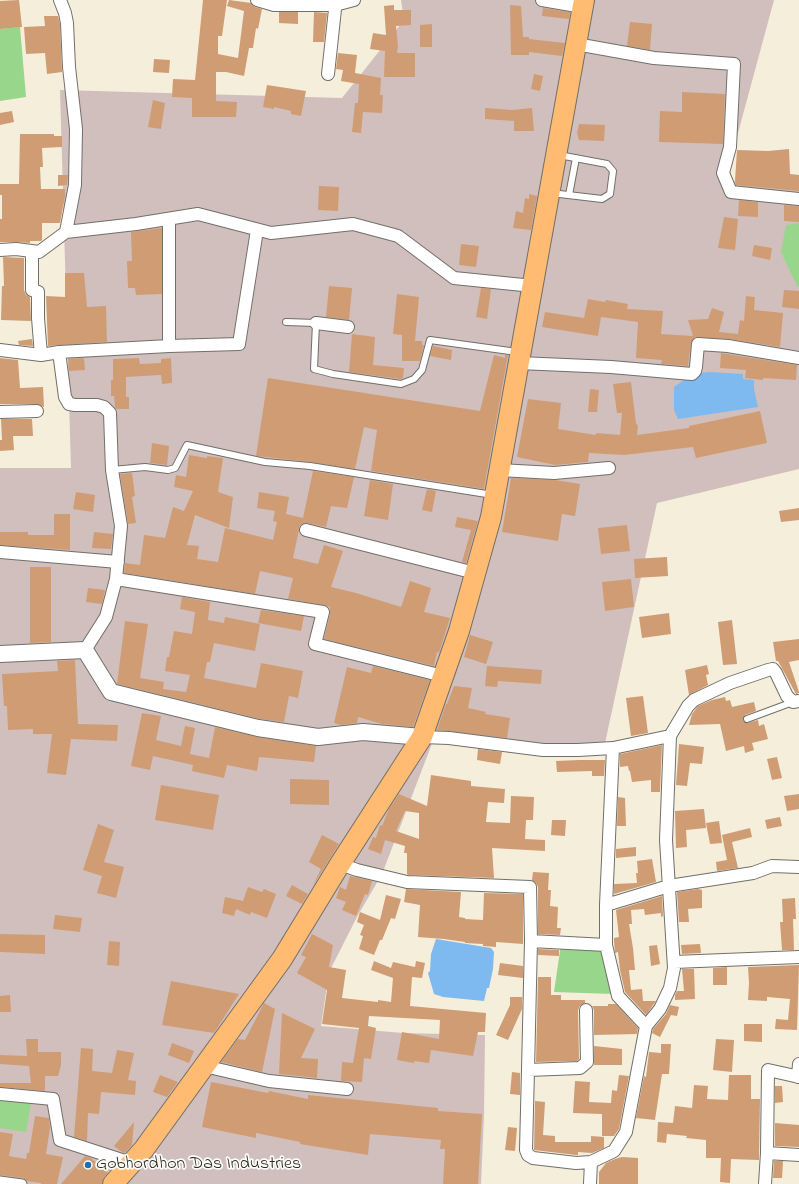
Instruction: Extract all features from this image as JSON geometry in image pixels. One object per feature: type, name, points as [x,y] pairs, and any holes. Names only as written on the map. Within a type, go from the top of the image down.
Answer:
[{"type":"main road","points":[[113,1184],[144,1149],[282,959],[340,864],[422,737],[459,631],[491,517],[584,4]]},
{"type":"street","points":[[60,0],[67,23],[69,67],[76,135],[75,185],[66,232]]},
{"type":"street","points":[[257,0],[274,5],[335,3],[354,0]]},
{"type":"street","points":[[542,0],[584,4]]},
{"type":"street","points":[[328,74],[335,3]]},
{"type":"street","points":[[576,44],[654,58],[734,64],[730,147],[723,173],[731,192],[799,199]]},
{"type":"street","points":[[0,250],[16,249],[39,252],[66,232],[136,224],[198,214],[271,233],[353,224],[398,236],[454,278],[533,286]]},
{"type":"street","points":[[169,219],[169,346]]},
{"type":"street","points":[[0,346],[0,350],[41,355],[59,352],[239,344],[257,230]]},
{"type":"street","points":[[32,251],[32,290],[38,292],[38,318],[41,355]]},
{"type":"street","points":[[316,323],[348,327]]},
{"type":"street","points":[[520,358],[692,374],[696,367],[698,344],[728,346],[799,358]]},
{"type":"street","points":[[59,352],[66,397],[69,404],[97,405],[104,407],[110,413],[112,470],[121,526],[116,579],[106,617],[85,650]]},
{"type":"street","points":[[0,412],[38,411]]},
{"type":"street","points":[[499,470],[554,473],[609,468]]},
{"type":"street","points":[[306,530],[475,573]]},
{"type":"street","points":[[0,552],[118,562]]},
{"type":"street","points":[[116,579],[323,612],[315,644],[443,676]]},
{"type":"street","points":[[0,654],[85,650]]},
{"type":"street","points":[[85,650],[111,692],[258,728],[318,737],[363,732],[449,738],[543,750],[578,750],[613,748],[670,736]]},
{"type":"street","points":[[340,864],[407,882],[530,887],[531,941],[526,1150],[528,1155],[532,1158],[576,1163],[591,1162],[614,1151],[626,1132],[646,1026],[660,1009],[670,988],[674,962],[666,840],[670,736],[688,706],[694,700],[730,683],[768,670],[773,669],[787,696],[796,702]]},
{"type":"street","points":[[613,748],[606,905],[606,945],[618,996],[646,1026]]},
{"type":"street","points":[[606,905],[669,886],[753,873],[772,866],[799,867]]},
{"type":"street","points":[[531,941],[606,945]]},
{"type":"street","points":[[674,962],[799,957]]},
{"type":"street","points":[[528,1070],[580,1068],[587,1062],[586,1010]]},
{"type":"street","points":[[765,1184],[768,1070],[799,1077],[799,1064]]},
{"type":"street","points":[[204,1066],[269,1081],[347,1089]]},
{"type":"street","points":[[0,1094],[53,1099],[60,1140],[132,1163]]},
{"type":"street","points":[[767,1152],[799,1155]]},
{"type":"street","points":[[590,1184],[591,1162]]},
{"type":"street","points":[[0,1181],[22,1184]]},
{"type":"lane","points":[[550,192],[602,199],[610,194],[613,171],[607,164],[556,154]]},
{"type":"lane","points":[[570,195],[576,158]]},
{"type":"lane","points":[[286,322],[316,323],[314,370],[333,374],[401,384],[414,379],[422,370],[430,340],[520,358]]},
{"type":"lane","points":[[112,470],[145,467],[168,470],[175,468],[187,445],[265,462],[310,466],[495,495]]},
{"type":"lane","points":[[747,719],[796,702]]},
{"type":"shaded area","points":[[401,0],[774,0],[725,181],[799,184],[799,469],[657,503],[605,743],[519,745],[433,741],[382,874],[358,915],[329,972],[321,1026],[403,1033],[485,1035],[481,1184],[0,1184],[0,468],[71,468],[60,90],[342,98],[404,20]]},
{"type":"green space","points":[[20,27],[26,97],[0,101],[0,29]]},
{"type":"green space","points":[[799,223],[799,286],[797,286],[781,252],[786,225]]},
{"type":"green space","points":[[561,944],[605,946],[614,994],[554,992]]},
{"type":"green space","points":[[0,1099],[31,1103],[26,1132],[0,1128]]},
{"type":"water","points":[[709,372],[743,374],[743,379],[754,380],[754,389],[758,407],[678,419],[674,410],[674,387],[693,374]]},
{"type":"water","points":[[436,939],[491,948],[494,952],[493,969],[489,988],[487,988],[484,1001],[443,997],[434,994],[428,973],[430,971],[431,954]]},
{"type":"building","points":[[19,0],[22,27],[0,29],[0,1]]},
{"type":"building","points":[[203,0],[227,0],[222,36],[218,36],[218,54],[238,58],[244,11],[227,6],[229,0],[251,3],[255,7],[262,9],[258,29],[256,28],[253,48],[249,48],[244,76],[226,72],[216,72],[216,101],[237,102],[236,117],[192,117],[192,98],[172,97],[173,79],[195,80]]},
{"type":"building","points":[[394,5],[394,10],[411,10],[411,25],[396,26],[398,46],[397,53],[415,53],[415,77],[384,77],[385,51],[370,49],[373,33],[386,35],[384,6]]},
{"type":"building","points":[[510,5],[521,6],[523,37],[565,43],[562,56],[529,52],[529,55],[511,55]]},
{"type":"building","points":[[543,8],[570,12],[569,19],[542,16]]},
{"type":"building","points":[[279,12],[298,12],[298,24],[279,23]]},
{"type":"building","points":[[314,12],[327,13],[324,42],[313,42]]},
{"type":"building","points":[[44,16],[58,16],[60,24],[62,72],[47,74],[45,53],[26,54],[24,27],[45,26]]},
{"type":"building","points":[[630,22],[652,24],[650,50],[627,46]]},
{"type":"building","points":[[432,24],[432,47],[420,47],[420,25]]},
{"type":"building","points":[[338,53],[357,55],[355,73],[381,78],[380,95],[383,95],[382,113],[363,112],[361,133],[352,132],[355,103],[358,103],[359,84],[341,81],[343,70],[336,69]]},
{"type":"building","points":[[154,59],[170,60],[169,73],[153,72]]},
{"type":"building","points":[[534,74],[543,76],[540,91],[531,89]]},
{"type":"building","points":[[267,85],[306,91],[301,116],[291,114],[291,111],[274,107],[274,109],[263,107]]},
{"type":"building","points":[[682,92],[725,94],[723,144],[659,142],[660,111],[682,112]]},
{"type":"building","points":[[153,100],[165,103],[161,129],[148,127]]},
{"type":"building","points":[[485,108],[512,110],[532,108],[534,131],[514,131],[514,121],[485,119]]},
{"type":"building","points":[[12,111],[14,122],[0,125],[0,113]]},
{"type":"building","points":[[579,124],[605,125],[604,141],[579,140],[577,133]]},
{"type":"building","points":[[20,134],[54,134],[54,136],[62,136],[62,147],[42,148],[43,167],[40,167],[41,189],[65,189],[60,223],[42,223],[41,241],[30,241],[30,243],[0,242],[2,195],[0,195],[0,184],[19,184]]},
{"type":"building","points":[[789,149],[790,174],[799,175],[799,191],[736,185],[737,150],[768,151]]},
{"type":"building","points":[[58,175],[68,175],[67,185],[58,186]]},
{"type":"building","points":[[319,186],[339,187],[338,211],[318,210]]},
{"type":"building","points":[[529,194],[537,196],[531,230],[513,228],[516,211],[523,213],[525,198],[529,199]]},
{"type":"building","points":[[739,200],[758,202],[758,217],[738,216]]},
{"type":"building","points":[[784,205],[799,206],[799,222],[784,221]]},
{"type":"building","points":[[724,217],[738,219],[735,250],[718,248]]},
{"type":"building","points":[[162,228],[162,294],[136,295],[135,288],[128,288],[127,261],[132,261],[131,232]]},
{"type":"building","points":[[461,244],[479,246],[476,267],[459,265]]},
{"type":"building","points":[[754,245],[772,248],[770,260],[752,256]]},
{"type":"building","points":[[3,257],[24,258],[24,290],[26,295],[30,297],[31,321],[1,320],[2,286],[4,286]]},
{"type":"building","points":[[65,273],[84,273],[87,307],[106,306],[107,342],[48,346],[46,296],[65,297]]},
{"type":"building","points":[[329,286],[352,288],[349,320],[326,317]]},
{"type":"building","points":[[481,288],[491,289],[487,319],[476,317]]},
{"type":"building","points":[[784,290],[799,291],[799,309],[782,307]]},
{"type":"building","points":[[397,294],[419,297],[415,341],[422,341],[422,345],[424,345],[420,361],[402,361],[402,335],[393,334]]},
{"type":"building","points":[[746,296],[755,297],[754,310],[783,313],[780,347],[729,339],[695,337],[691,343],[688,366],[661,364],[662,360],[636,358],[638,322],[601,317],[598,336],[542,327],[545,312],[584,318],[588,299],[605,302],[606,300],[628,304],[627,309],[663,311],[661,334],[693,336],[688,320],[708,319],[712,308],[724,312],[719,332],[738,334],[740,320],[744,321]]},
{"type":"building","points":[[352,334],[375,337],[373,365],[404,368],[403,378],[400,379],[349,372]]},
{"type":"building","points":[[32,339],[33,346],[19,345],[18,341]]},
{"type":"building","points":[[433,346],[452,350],[451,360],[430,356]]},
{"type":"building","points":[[721,353],[797,365],[796,380],[763,378],[763,380],[745,378],[746,370],[720,368]]},
{"type":"building","points":[[494,355],[505,358],[505,355],[508,355],[484,489],[371,471],[377,430],[364,427],[355,469],[256,456],[268,378],[480,411]]},
{"type":"building","points":[[0,358],[18,360],[20,388],[43,387],[44,407],[37,404],[0,404]]},
{"type":"building","points":[[84,358],[85,370],[69,371],[68,359]]},
{"type":"building","points":[[139,358],[140,364],[161,363],[161,359],[171,358],[172,383],[162,384],[161,375],[126,377],[126,397],[129,397],[129,409],[116,409],[114,396],[111,396],[113,359]]},
{"type":"building","points":[[631,382],[636,424],[638,425],[637,435],[689,428],[689,426],[760,411],[767,443],[696,458],[693,447],[624,455],[589,453],[588,462],[555,465],[517,457],[528,399],[561,403],[558,429],[596,435],[596,433],[620,435],[622,413],[617,413],[613,384]]},
{"type":"building","points":[[590,389],[599,390],[597,412],[588,412]]},
{"type":"building","points":[[1,419],[32,419],[33,436],[13,436],[14,450],[0,451],[0,440],[2,440]]},
{"type":"building","points":[[152,443],[169,446],[167,465],[150,463]]},
{"type":"building","points":[[189,455],[207,458],[207,456],[223,458],[218,492],[233,497],[229,528],[195,515],[187,545],[199,546],[197,559],[218,562],[225,528],[273,540],[277,522],[273,521],[275,511],[257,508],[259,492],[289,497],[286,514],[303,518],[313,471],[354,477],[347,508],[331,506],[326,527],[307,523],[300,525],[293,558],[318,564],[324,545],[343,551],[331,587],[401,607],[410,581],[431,588],[424,612],[450,618],[439,653],[437,652],[434,666],[324,639],[330,614],[330,607],[288,599],[293,578],[260,571],[255,594],[124,573],[125,563],[140,565],[144,535],[165,538],[173,507],[184,511],[193,491],[174,487],[176,475],[186,477]]},
{"type":"building","points":[[132,473],[135,496],[132,497],[136,523],[128,524],[120,474]]},
{"type":"building","points":[[511,478],[555,480],[580,484],[575,516],[562,514],[558,541],[502,532]]},
{"type":"building","points":[[370,480],[393,484],[388,520],[364,516]]},
{"type":"building","points":[[427,489],[436,491],[432,512],[422,510]]},
{"type":"building","points":[[76,492],[95,495],[93,512],[73,509]]},
{"type":"building","points":[[799,508],[799,520],[781,522],[779,511]]},
{"type":"building","points":[[54,514],[70,514],[70,550],[0,545],[0,532],[28,532],[28,535],[54,535]]},
{"type":"building","points":[[457,517],[478,521],[466,563],[462,562],[471,530],[455,527]]},
{"type":"building","points":[[627,525],[630,551],[601,554],[598,528]]},
{"type":"building","points":[[94,532],[113,534],[111,549],[92,548]]},
{"type":"building","points":[[667,557],[668,576],[635,578],[634,559]]},
{"type":"building","points":[[30,567],[51,567],[51,642],[30,643]]},
{"type":"building","points":[[631,579],[634,607],[605,611],[602,582]]},
{"type":"building","points":[[88,588],[105,590],[102,604],[86,602]]},
{"type":"building","points":[[182,597],[210,602],[208,620],[224,623],[225,617],[260,624],[255,651],[214,643],[210,662],[207,662],[204,678],[256,688],[261,663],[303,671],[298,698],[289,696],[284,722],[260,719],[117,684],[125,621],[148,624],[140,678],[164,682],[163,689],[186,692],[190,675],[165,671],[174,631],[192,634],[195,612],[180,609]]},
{"type":"building","points":[[261,610],[304,616],[301,631],[258,623]]},
{"type":"building","points":[[669,613],[671,634],[642,638],[639,617]]},
{"type":"building","points":[[732,620],[737,664],[723,665],[718,622]]},
{"type":"building","points":[[470,635],[493,642],[486,664],[464,657]]},
{"type":"building","points":[[799,639],[799,660],[789,662],[799,692],[796,694],[778,661],[776,661],[773,642]]},
{"type":"building","points":[[75,660],[78,724],[118,725],[117,741],[71,739],[66,775],[47,773],[52,734],[33,734],[33,729],[8,730],[7,706],[4,706],[2,674],[58,671],[57,661]]},
{"type":"building","points":[[707,665],[709,674],[706,675],[708,685],[689,695],[685,670]]},
{"type":"building","points":[[373,666],[430,680],[413,727],[382,724],[358,717],[357,723],[341,725],[334,723],[347,667],[371,673]]},
{"type":"building","points":[[487,666],[542,670],[541,684],[498,681],[497,687],[485,686]]},
{"type":"building","points":[[454,686],[472,688],[468,708],[486,712],[485,714],[510,718],[507,738],[437,730]]},
{"type":"building","points":[[643,696],[648,733],[631,736],[626,698]]},
{"type":"building","points":[[725,697],[726,701],[730,700],[732,707],[754,702],[756,711],[745,715],[743,720],[747,723],[758,720],[759,726],[764,724],[768,739],[752,743],[754,750],[745,753],[744,746],[726,751],[720,724],[689,725],[692,714],[698,706],[712,700]]},
{"type":"building","points":[[142,713],[161,716],[156,740],[181,746],[185,726],[195,728],[190,754],[209,758],[215,727],[257,737],[316,746],[314,762],[259,757],[257,771],[227,765],[224,778],[192,771],[193,765],[153,756],[150,770],[131,766]]},
{"type":"building","points":[[679,744],[704,747],[702,764],[690,763],[687,786],[676,785]]},
{"type":"building","points":[[662,745],[660,792],[651,792],[651,780],[632,782],[628,766],[620,767],[620,754]]},
{"type":"building","points":[[478,749],[502,752],[500,764],[477,760]]},
{"type":"building","points":[[777,757],[782,778],[772,780],[767,759]]},
{"type":"building","points":[[605,760],[604,776],[592,776],[592,771],[557,772],[556,761]]},
{"type":"building","points":[[431,775],[471,781],[471,786],[505,789],[504,803],[488,802],[486,822],[510,823],[511,796],[534,797],[533,820],[526,820],[525,839],[545,840],[545,851],[492,848],[494,878],[408,875],[407,853],[404,853],[405,846],[385,840],[381,854],[368,849],[373,837],[376,838],[380,825],[382,826],[389,809],[399,794],[427,806]],"holes":[[[405,811],[419,813],[419,839],[396,831]]]},
{"type":"building","points":[[290,779],[329,780],[329,805],[290,804]]},
{"type":"building","points":[[161,785],[219,795],[213,830],[155,820]]},
{"type":"building","points":[[799,794],[799,809],[787,811],[784,796]]},
{"type":"building","points":[[618,797],[625,798],[626,826],[617,826]]},
{"type":"building","points":[[704,809],[706,828],[686,830],[687,847],[676,848],[675,811]]},
{"type":"building","points":[[780,817],[782,826],[767,829],[765,820]]},
{"type":"building","points":[[552,820],[566,820],[565,836],[551,835]]},
{"type":"building","points":[[719,821],[722,843],[710,844],[706,823]]},
{"type":"building","points":[[98,824],[114,830],[104,862],[124,867],[116,898],[97,893],[102,876],[83,870]]},
{"type":"building","points":[[750,828],[752,837],[732,842],[738,868],[717,871],[716,862],[727,860],[722,835]]},
{"type":"building","points":[[322,835],[339,844],[312,887],[321,869],[309,862]]},
{"type":"building","points":[[636,847],[636,856],[616,858],[616,849]]},
{"type":"building","points":[[652,859],[656,882],[614,894],[614,884],[637,883],[637,861]]},
{"type":"building","points":[[533,872],[549,873],[548,890],[551,890],[550,906],[558,907],[557,928],[561,928],[560,935],[538,934],[538,887],[532,880]]},
{"type":"building","points":[[350,876],[372,881],[368,895],[365,894],[356,916],[342,910],[346,902],[336,898],[340,887],[346,890]]},
{"type":"building","points":[[292,885],[308,894],[302,904],[286,896]]},
{"type":"building","points":[[248,887],[262,892],[264,889],[276,894],[267,918],[251,912],[250,915],[236,909],[234,916],[222,913],[225,897],[243,901]]},
{"type":"building","points":[[406,889],[461,892],[459,917],[465,919],[483,920],[484,893],[523,894],[523,944],[496,942],[496,947],[444,939],[418,937],[420,905],[404,902]]},
{"type":"building","points":[[698,889],[702,890],[702,908],[688,909],[689,922],[679,922],[677,892]]},
{"type":"building","points":[[386,895],[401,899],[395,919],[391,918],[374,955],[359,949],[363,936],[360,935],[364,925],[357,922],[360,912],[380,920]]},
{"type":"building","points":[[662,896],[663,916],[661,917],[661,913],[645,915],[644,909],[631,910],[632,924],[629,924],[635,970],[629,970],[631,990],[642,989],[643,1001],[656,1001],[646,1015],[625,992],[618,952],[615,953],[614,938],[619,937],[616,910]]},
{"type":"building","points":[[795,898],[796,919],[793,919],[794,950],[782,950],[780,922],[783,922],[782,899]]},
{"type":"building","points":[[55,915],[82,918],[80,932],[53,929]]},
{"type":"building","points":[[0,934],[45,935],[45,954],[0,952]]},
{"type":"building","points":[[312,934],[333,945],[329,967],[346,970],[342,998],[391,1002],[393,978],[371,970],[374,961],[391,968],[393,962],[415,967],[416,961],[425,963],[422,978],[412,977],[410,1006],[486,1013],[485,1032],[478,1032],[473,1056],[431,1050],[429,1063],[414,1061],[414,1063],[397,1060],[402,1032],[439,1039],[440,1020],[369,1016],[368,1026],[376,1028],[371,1059],[364,1058],[362,1082],[341,1081],[342,1062],[353,1063],[359,1028],[322,1024],[327,990],[297,973],[306,957],[301,955]]},
{"type":"building","points":[[109,941],[120,942],[119,966],[107,965]]},
{"type":"building","points":[[700,944],[701,953],[682,954],[681,945]]},
{"type":"building","points":[[657,945],[660,964],[651,966],[649,946]]},
{"type":"building","points":[[538,949],[559,950],[559,956],[538,955]]},
{"type":"building","points":[[500,963],[523,966],[523,978],[498,975]]},
{"type":"building","points":[[799,965],[797,1030],[775,1029],[776,1019],[788,1020],[790,999],[767,997],[767,1001],[748,1000],[748,967]]},
{"type":"building","points":[[727,967],[727,985],[713,985],[713,968]]},
{"type":"building","points":[[682,969],[694,969],[695,999],[675,1000],[677,991],[684,991]]},
{"type":"building","points":[[538,977],[551,977],[551,995],[561,995],[561,1000],[585,1000],[585,1003],[580,1006],[578,1010],[579,1059],[577,1061],[536,1062]]},
{"type":"building","points":[[171,981],[239,994],[214,1033],[162,1025]]},
{"type":"building","points":[[10,995],[11,1012],[0,1012],[0,996]]},
{"type":"building","points":[[510,997],[522,997],[522,1009],[508,1040],[496,1035],[510,1005]]},
{"type":"building","points":[[264,1003],[275,1009],[262,1072],[221,1062],[238,1039],[245,1040]]},
{"type":"building","points":[[608,1004],[616,1004],[638,1028],[637,1034],[594,1035],[594,1010],[592,1006],[608,1006]]},
{"type":"building","points":[[670,1005],[679,1007],[677,1016],[671,1015],[660,1037],[652,1033],[653,1029],[666,1014]]},
{"type":"building","points":[[282,1013],[315,1029],[301,1058],[318,1059],[317,1078],[279,1074]]},
{"type":"building","points":[[744,1024],[762,1024],[762,1042],[744,1041]]},
{"type":"building","points":[[26,1039],[38,1039],[38,1052],[61,1052],[61,1065],[58,1076],[45,1076],[45,1091],[0,1087],[0,1083],[31,1083],[29,1066],[0,1064],[0,1055],[27,1056]]},
{"type":"building","points":[[716,1039],[734,1040],[732,1072],[713,1070]]},
{"type":"building","points":[[172,1043],[194,1051],[189,1063],[168,1055]]},
{"type":"building","points":[[661,1044],[671,1044],[669,1074],[662,1074],[655,1120],[636,1118],[644,1076],[646,1077],[649,1052],[661,1053]]},
{"type":"building","points":[[594,1046],[622,1049],[622,1065],[594,1065]]},
{"type":"building","points":[[81,1048],[93,1049],[92,1071],[112,1073],[117,1050],[134,1053],[128,1080],[136,1081],[135,1095],[101,1092],[99,1114],[88,1113],[87,1141],[74,1137]]},
{"type":"building","points":[[512,1072],[520,1073],[520,1095],[510,1094]]},
{"type":"building","points":[[160,1075],[178,1082],[167,1097],[153,1092]]},
{"type":"building","points":[[619,1075],[629,1076],[619,1129],[614,1136],[602,1136],[602,1114],[573,1113],[575,1081],[590,1082],[589,1102],[611,1103],[612,1090],[617,1091]]},
{"type":"building","points":[[729,1075],[751,1075],[751,1099],[760,1099],[759,1160],[731,1159],[730,1183],[720,1182],[721,1158],[706,1158],[706,1140],[667,1134],[666,1143],[657,1142],[658,1122],[673,1123],[675,1106],[692,1108],[694,1085],[708,1086],[707,1099],[728,1100]]},
{"type":"building","points":[[211,1082],[308,1099],[308,1095],[438,1108],[438,1111],[482,1114],[478,1184],[443,1184],[445,1149],[440,1149],[441,1140],[370,1134],[368,1155],[300,1144],[300,1142],[256,1133],[256,1138],[202,1127]]},
{"type":"building","points":[[775,1086],[782,1086],[783,1102],[775,1103]]},
{"type":"building","points":[[535,1101],[545,1102],[543,1135],[555,1136],[555,1142],[591,1142],[591,1136],[604,1137],[604,1148],[592,1153],[578,1152],[578,1155],[534,1150]]},
{"type":"building","points":[[35,1116],[49,1118],[50,1128],[46,1154],[63,1157],[57,1184],[41,1184],[27,1181],[23,1178],[0,1175],[0,1132],[13,1134],[9,1156],[26,1159],[27,1153],[29,1153]]},
{"type":"building","points":[[134,1122],[132,1145],[125,1153],[122,1152],[114,1146]]},
{"type":"building","points":[[775,1123],[799,1125],[799,1147],[775,1146]]},
{"type":"building","points":[[508,1127],[517,1128],[515,1151],[505,1150]]},
{"type":"building","name":"Gobhordhon Das Industries","points":[[85,1156],[91,1158],[108,1173],[104,1177],[102,1184],[61,1184]]},
{"type":"building","points":[[622,1157],[638,1158],[638,1184],[599,1184],[599,1172],[606,1163]]},
{"type":"building","points":[[774,1161],[783,1161],[782,1178],[773,1178]]},
{"type":"place","name":"Gobhordhon Das Industries","points":[[88,1165]]}]
